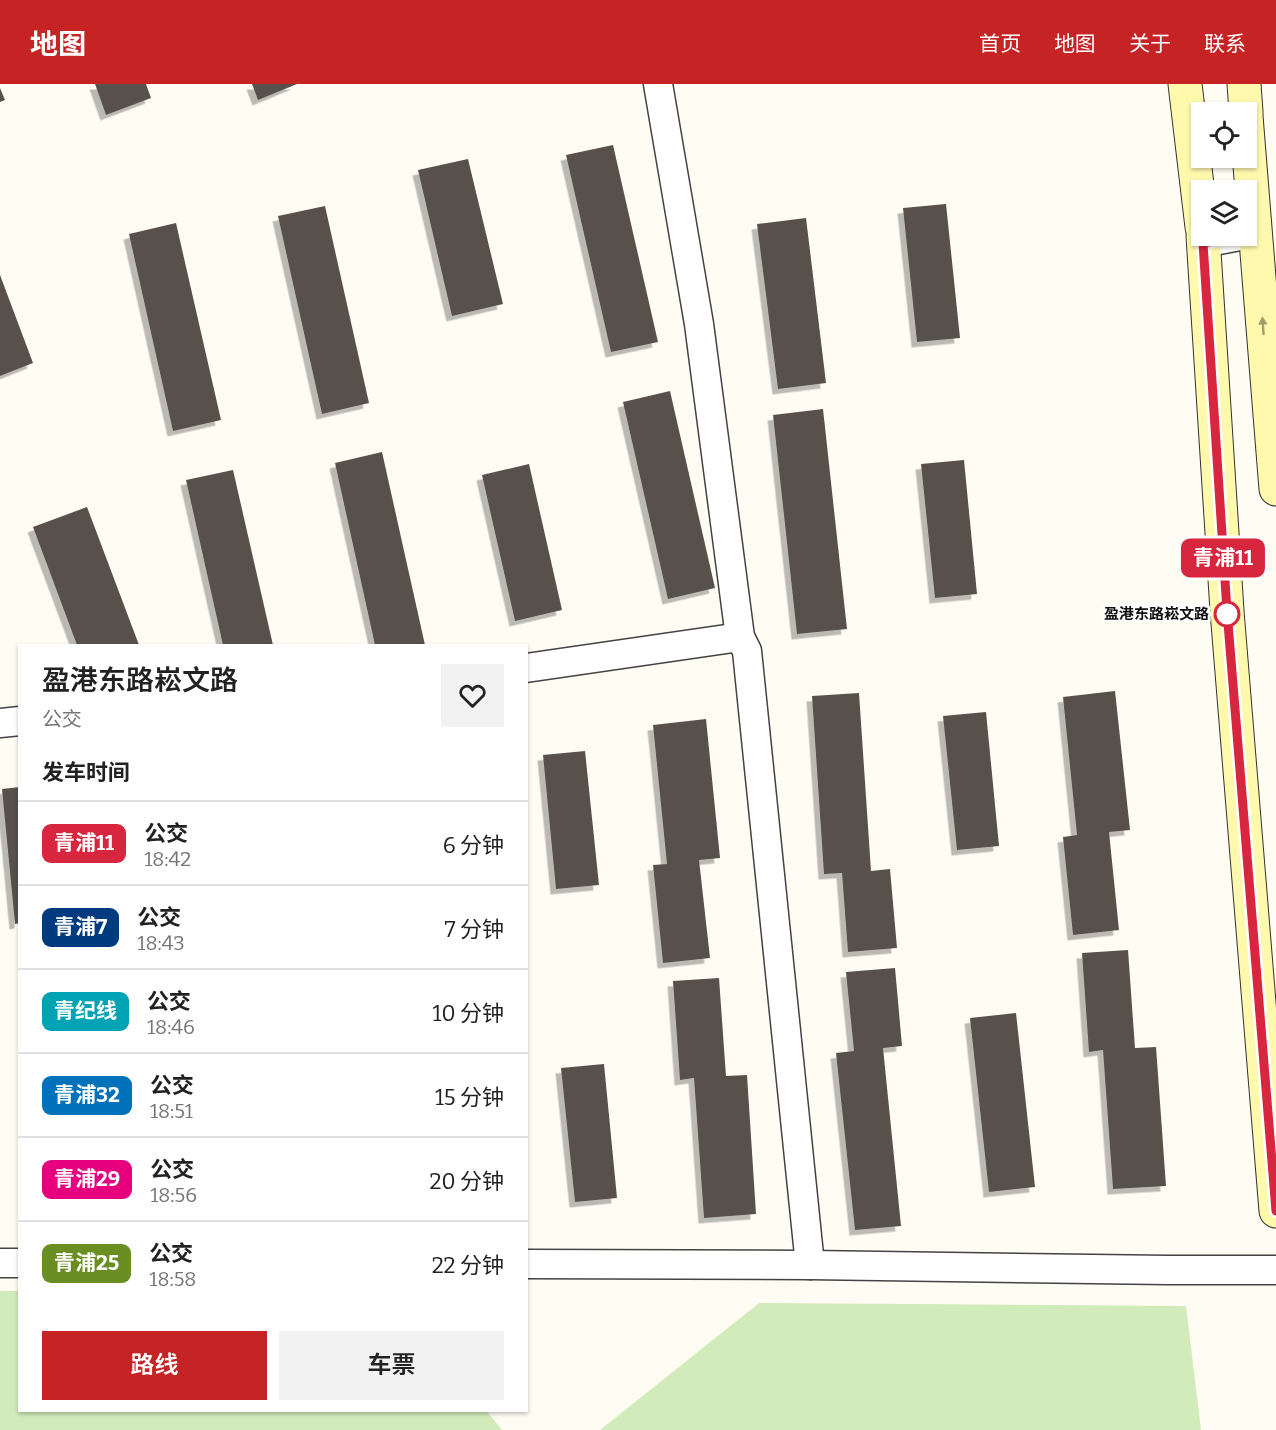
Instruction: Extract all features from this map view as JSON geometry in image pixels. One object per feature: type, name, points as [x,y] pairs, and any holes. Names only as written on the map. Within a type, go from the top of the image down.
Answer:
[{"type":"main road","points":[[1185,84],[1196,180]]},
{"type":"main road","points":[[1244,84],[1245,102]]},
{"type":"main road","points":[[1203,246],[1227,611],[1276,1211]]},
{"type":"main road","points":[[1256,246],[1276,489]]},
{"type":"street","points":[[658,84],[699,324],[740,637],[747,651],[810,1264]]},
{"type":"street","points":[[528,668],[740,637]]},
{"type":"street","points":[[0,723],[18,721]]},
{"type":"street","points":[[0,1263],[18,1263]]},
{"type":"street","points":[[528,1264],[810,1264],[1276,1270]]},
{"type":"green space","points":[[0,1291],[18,1291],[18,1412],[488,1412],[502,1430],[0,1430]]},
{"type":"green space","points":[[759,1303],[1186,1306],[1201,1430],[600,1430]]},
{"type":"building","points":[[95,84],[146,84],[151,98],[106,115]]},
{"type":"building","points":[[252,84],[297,84],[258,100]]},
{"type":"building","points":[[0,88],[5,100],[0,102]]},
{"type":"building","points":[[613,145],[658,342],[611,352],[566,155]]},
{"type":"building","points":[[468,159],[503,304],[452,316],[418,170]]},
{"type":"building","points":[[946,204],[960,338],[917,342],[903,208]]},
{"type":"building","points":[[325,206],[369,403],[322,414],[278,216]]},
{"type":"building","points":[[806,218],[826,383],[778,389],[757,224]]},
{"type":"building","points":[[176,223],[221,420],[173,431],[129,234]]},
{"type":"building","points":[[0,275],[33,363],[0,376]]},
{"type":"building","points":[[670,391],[715,588],[668,599],[623,402]]},
{"type":"building","points":[[823,409],[847,629],[797,634],[773,415]]},
{"type":"building","points":[[382,452],[425,644],[375,644],[335,463]]},
{"type":"building","points":[[964,460],[977,594],[935,598],[921,464]]},
{"type":"building","points":[[529,464],[562,610],[515,621],[482,475]]},
{"type":"building","points":[[233,470],[273,644],[223,644],[186,480]]},
{"type":"building","points":[[87,507],[139,644],[77,644],[33,527]]},
{"type":"building","points":[[1115,691],[1130,830],[1109,832],[1119,930],[1073,935],[1063,837],[1077,835],[1063,697]]},
{"type":"building","points":[[859,693],[871,871],[890,869],[897,948],[848,952],[842,873],[824,874],[812,696]]},
{"type":"building","points":[[986,712],[999,846],[957,850],[943,716]]},
{"type":"building","points":[[706,719],[720,858],[699,860],[710,958],[663,963],[653,865],[667,864],[653,725]]},
{"type":"building","points":[[585,751],[599,885],[556,889],[543,755]]},
{"type":"building","points":[[18,787],[18,923],[15,924],[2,789]]},
{"type":"building","points":[[1128,950],[1135,1048],[1156,1047],[1166,1186],[1113,1189],[1103,1050],[1089,1052],[1082,953]]},
{"type":"building","points":[[895,968],[902,1046],[883,1048],[901,1226],[855,1230],[836,1053],[854,1051],[846,972]]},
{"type":"building","points":[[719,978],[726,1076],[747,1075],[756,1214],[704,1218],[694,1078],[680,1080],[673,981]]},
{"type":"building","points":[[1016,1013],[1035,1187],[989,1192],[970,1018]]},
{"type":"building","points":[[604,1064],[617,1198],[575,1202],[561,1068]]},
{"type":"bus line","name":"青浦11","points":[[1203,246],[1227,611],[1276,1211]]},
{"type":"place","name":"盈港东路崧文路","points":[[1227,614]]}]
